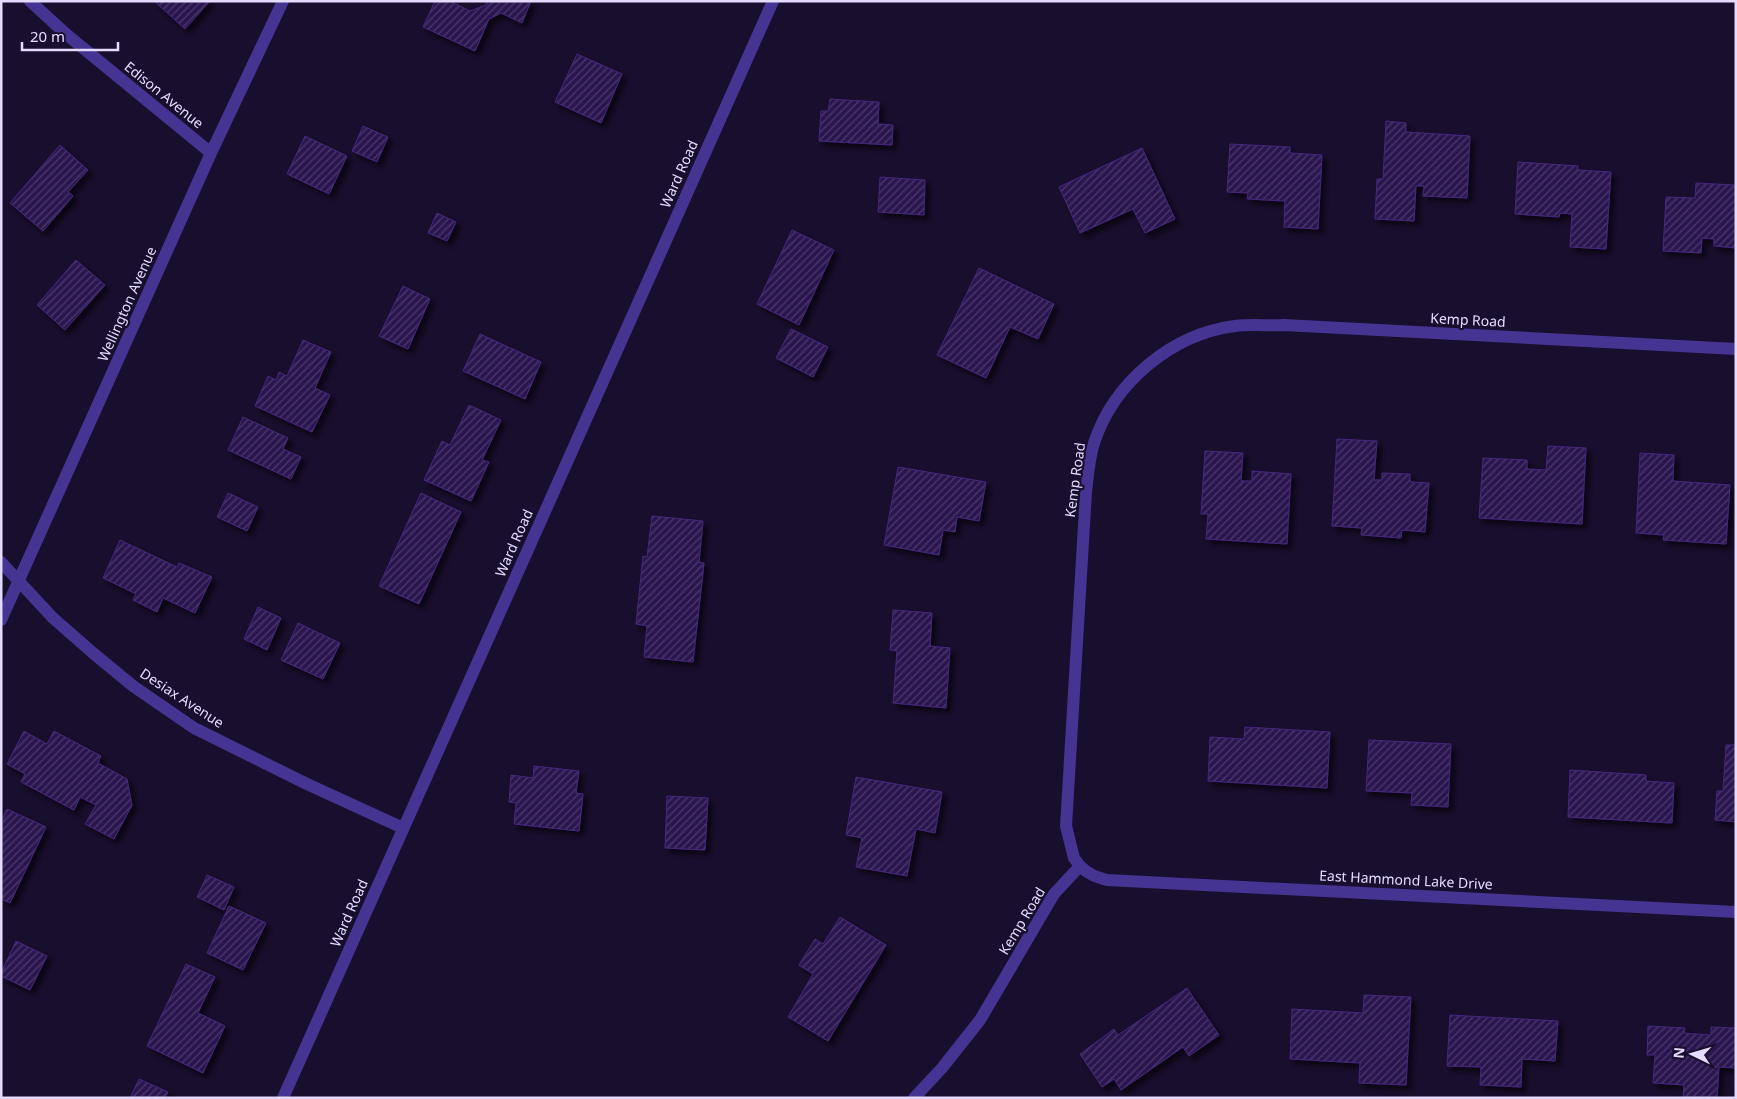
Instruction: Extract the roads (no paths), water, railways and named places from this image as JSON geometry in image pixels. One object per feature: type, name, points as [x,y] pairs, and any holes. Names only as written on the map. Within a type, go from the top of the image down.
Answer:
[{"type":"street","name":"Edison Avenue","points":[[30,1],[66,34],[211,153]]},
{"type":"street","name":"Wellington Avenue","points":[[1,620],[211,153],[283,1]]},
{"type":"street","name":"Ward Road","points":[[283,1098],[773,1]]},
{"type":"street","name":"Kemp Road","points":[[914,1098],[942,1068],[980,1020],[1054,894],[1080,866],[1074,858],[1066,826],[1086,492],[1094,443],[1108,411],[1134,378],[1165,351],[1200,334],[1234,326],[1284,325],[1736,349]]},
{"type":"street","name":"Desiax Avenue","points":[[1,562],[53,618],[93,653],[133,686],[194,728],[307,784],[403,828]]},
{"type":"street","name":"East Hammond Lake Drive","points":[[1080,866],[1096,878],[1107,880],[1736,912]]}]
